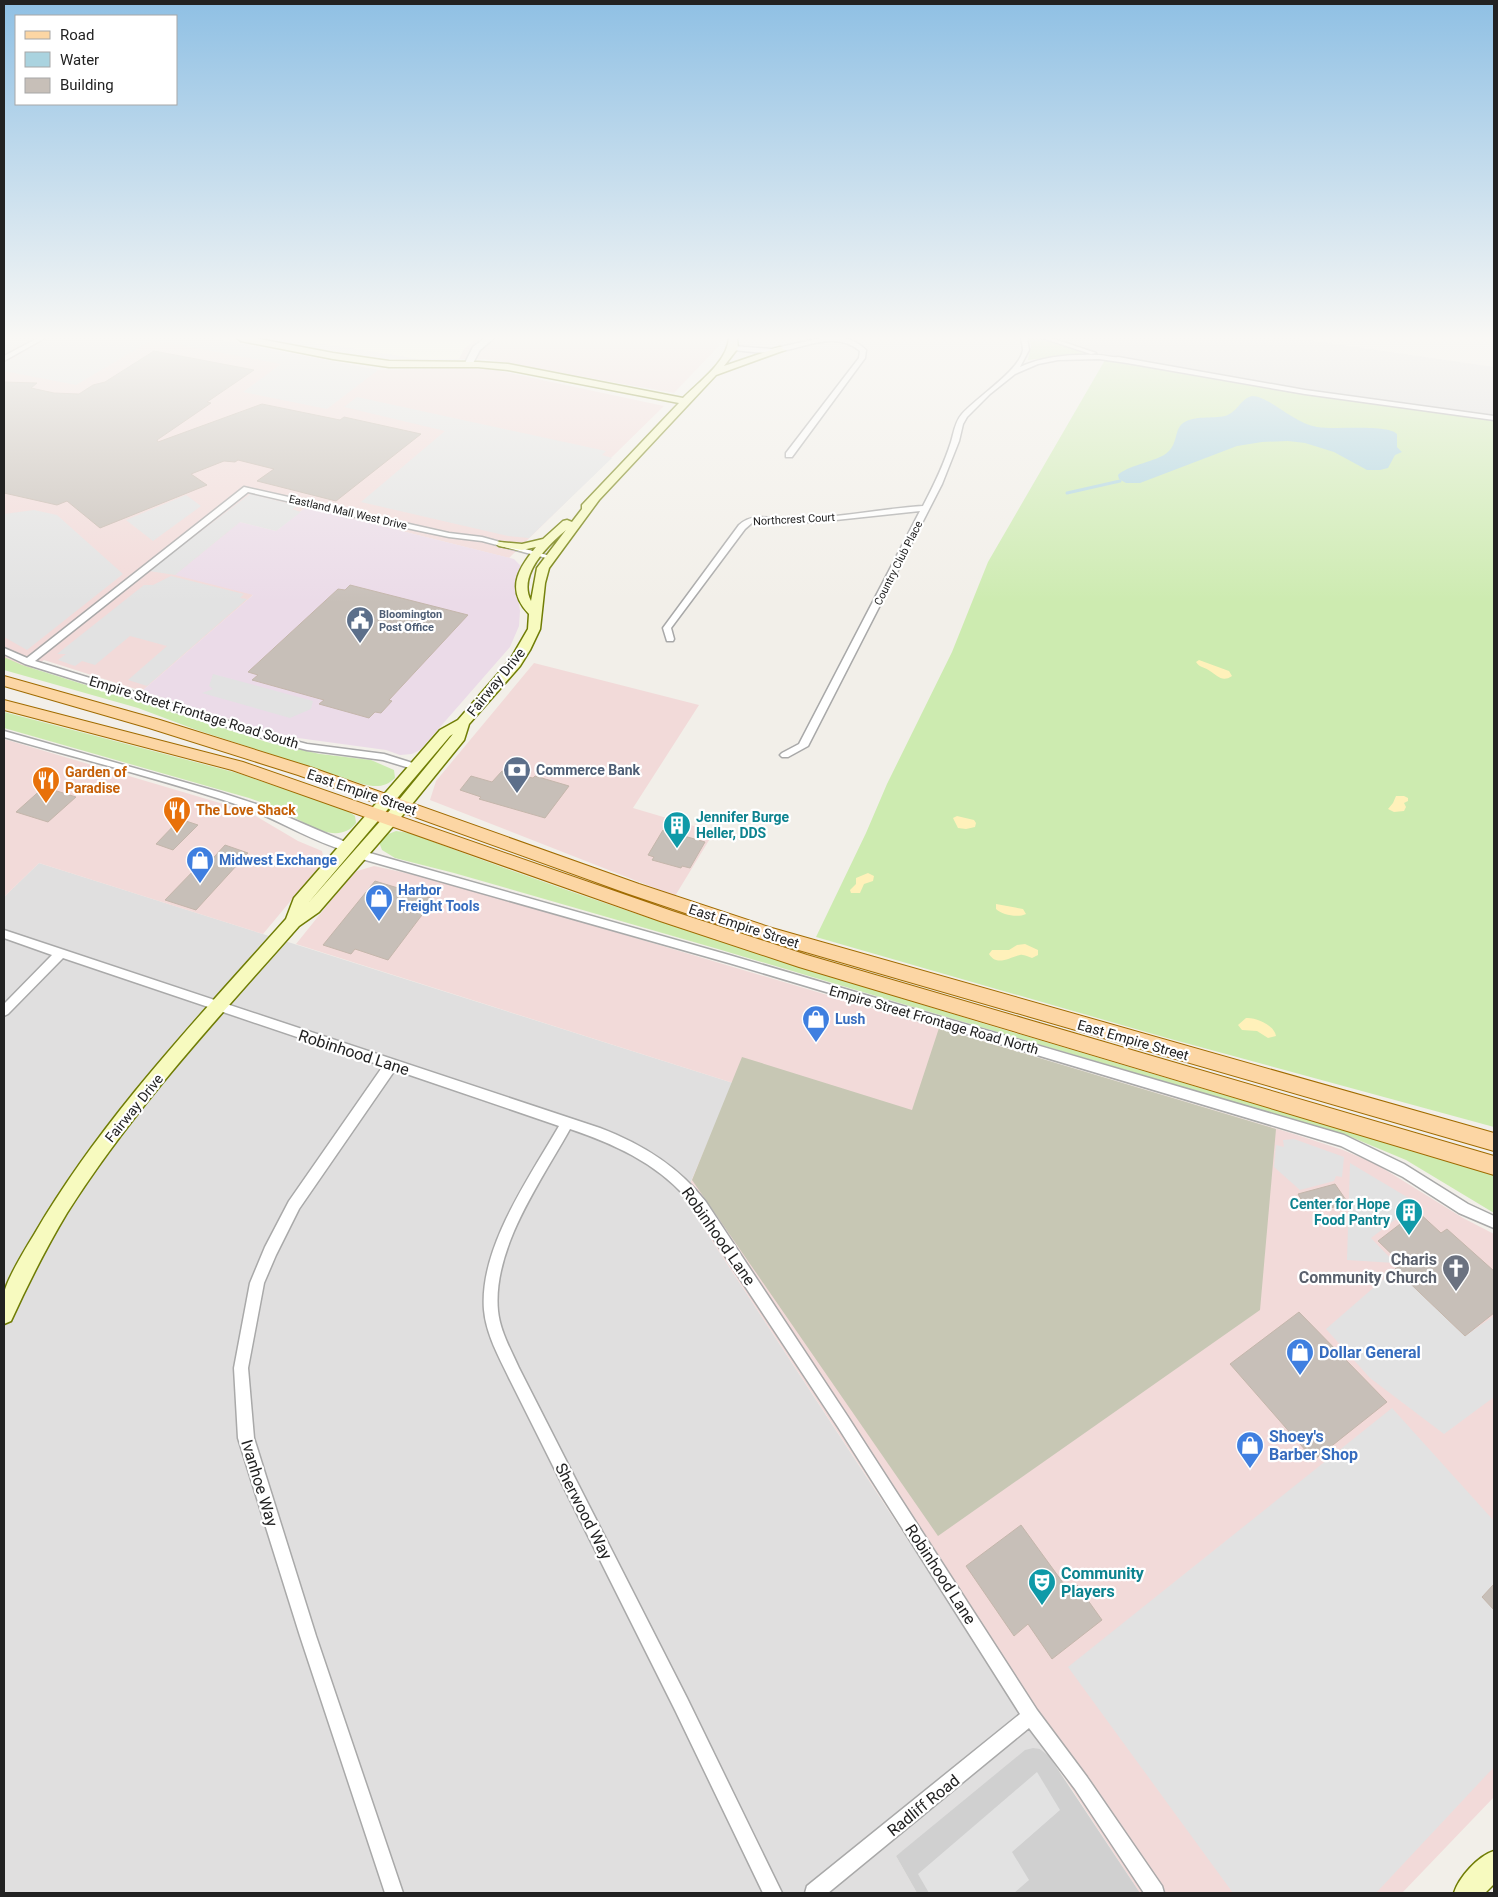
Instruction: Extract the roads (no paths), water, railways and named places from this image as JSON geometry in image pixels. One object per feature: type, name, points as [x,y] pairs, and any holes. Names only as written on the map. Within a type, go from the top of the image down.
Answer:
[{"type":"main road","name":"Fairway Drive","points":[[542,558],[548,541],[594,500],[663,427]]},
{"type":"main road","name":"Fairway Drive","points":[[389,809],[416,767],[445,733],[463,723],[519,656],[534,629],[536,613],[523,600],[522,593],[525,573],[573,529],[594,500]]},
{"type":"main road","points":[[503,544],[522,547],[548,541]]},
{"type":"main road","name":"East Empire Street","points":[[4,681],[88,703],[168,727],[389,809],[666,916],[798,959],[1494,1166]]},
{"type":"main road","points":[[4,690],[59,704],[88,703]]},
{"type":"main road","name":"East Empire Street","points":[[4,705],[237,766],[389,809],[771,936],[1494,1142]]},
{"type":"main road","name":"Fairway Drive","points":[[4,1314],[12,1296],[69,1194],[142,1097],[292,922],[313,908],[353,851],[389,809],[459,737],[463,723]]},
{"type":"main road","points":[[1467,1893],[1494,1864]]},
{"type":"street","points":[[789,456],[811,427]]},
{"type":"street","name":"Country Club Place","points":[[785,755],[802,746],[926,508],[955,442],[958,427]]},
{"type":"street","name":"Eastland Mall West Drive","points":[[28,662],[247,488],[364,517],[503,544],[542,558]]},
{"type":"street","name":"Northcrest Court","points":[[670,639],[667,628],[742,527],[749,521],[760,519],[798,521],[926,508]]},
{"type":"street","name":"Eastland Mall West Drive","points":[[449,535],[480,546],[542,558]]},
{"type":"street","name":"Empire Street Frontage Road South","points":[[4,651],[28,662],[278,740],[307,747],[384,757],[416,767]]},
{"type":"street","name":"Empire Street Frontage Road North","points":[[4,734],[224,797],[295,824],[327,841],[353,851],[729,959],[1344,1142],[1398,1167],[1464,1209],[1483,1219],[1494,1222]]},
{"type":"street","name":"Robinhood Lane","points":[[4,934],[608,1137],[646,1154],[673,1174],[691,1192],[843,1422],[1032,1716],[1081,1783],[1155,1893]]},
{"type":"street","points":[[4,1011],[60,954]]},
{"type":"street","name":"Ivanhoe Way","points":[[392,1064],[294,1205],[270,1252],[257,1283],[241,1368],[246,1438],[308,1636],[394,1893]]},
{"type":"street","name":"Sherwood Way","points":[[567,1123],[514,1218],[495,1264],[490,1296],[491,1311],[496,1331],[514,1373],[773,1893]]},
{"type":"street","name":"Radliff Road","points":[[814,1893],[1032,1716]]},
{"type":"water","points":[[1180,427],[1315,427],[1383,429],[1397,434],[1397,447],[1402,452],[1395,455],[1388,468],[1367,470],[1334,452],[1305,443],[1288,441],[1262,442],[1237,446],[1140,483],[1126,483],[1119,479],[1118,475],[1122,472],[1159,458],[1169,451]]},
{"type":"waterway","points":[[1067,493],[1120,481]]},
{"type":"place","name":"Bloomington Post Office","points":[[360,644]]},
{"type":"place","name":"Commerce Bank","points":[[517,794]]},
{"type":"place","name":"Garden of Paradise","points":[[46,804]]},
{"type":"place","name":"The Love Shack","points":[[177,834]]},
{"type":"place","name":"Jennifer Burge Heller, DDS","points":[[677,849]]},
{"type":"place","name":"Midwest Exchange","points":[[200,884]]},
{"type":"place","name":"Harbor Freight Tools","points":[[379,922]]},
{"type":"place","name":"Lush","points":[[816,1043]]},
{"type":"place","name":"Center for Hope Food Pantry","points":[[1409,1236]]},
{"type":"place","name":"Charis Community Church","points":[[1456,1292]]},
{"type":"place","name":"Dollar General","points":[[1300,1376]]},
{"type":"place","name":"Shoey's Barber Shop","points":[[1250,1469]]},
{"type":"place","name":"Community Players","points":[[1042,1606]]}]
